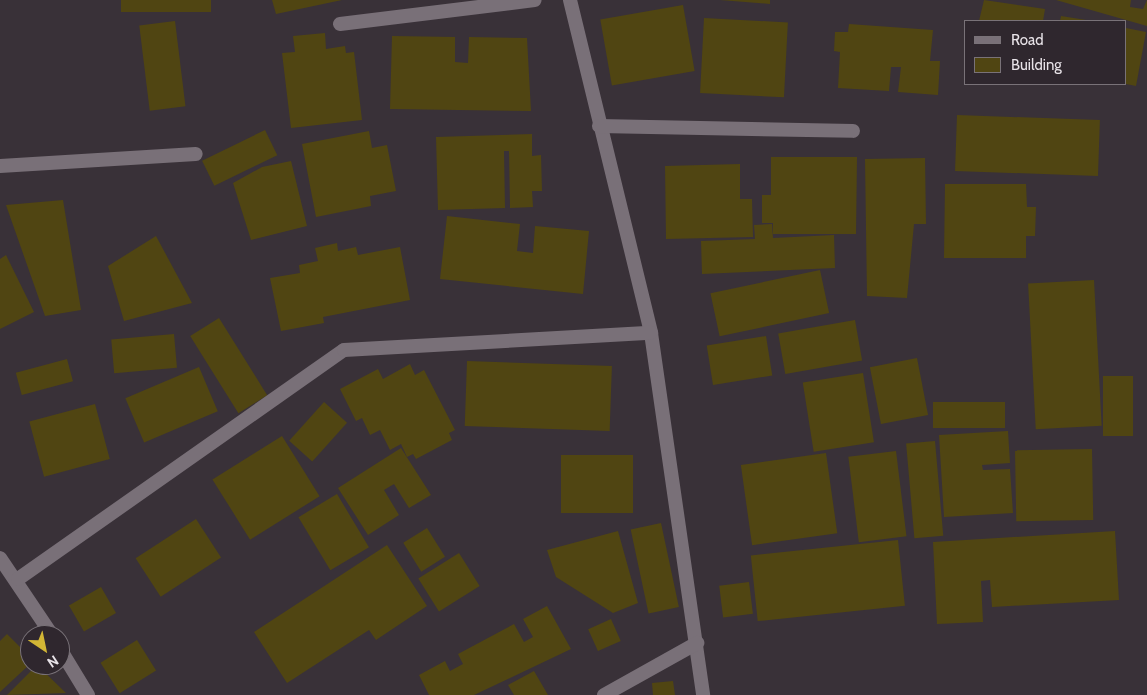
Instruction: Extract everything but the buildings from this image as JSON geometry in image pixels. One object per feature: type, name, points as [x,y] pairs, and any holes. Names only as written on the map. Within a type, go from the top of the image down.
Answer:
[{"type":"street","points":[[340,24],[535,0]]},
{"type":"street","points":[[570,0],[599,126],[651,333],[703,695]]},
{"type":"street","points":[[599,126],[853,131]]},
{"type":"street","points":[[0,166],[196,154]]},
{"type":"street","points":[[18,579],[344,350],[651,333]]},
{"type":"street","points":[[0,558],[18,579],[46,625]]},
{"type":"street","points":[[604,695],[697,643]]},
{"type":"street","points":[[70,665],[88,695]]}]
